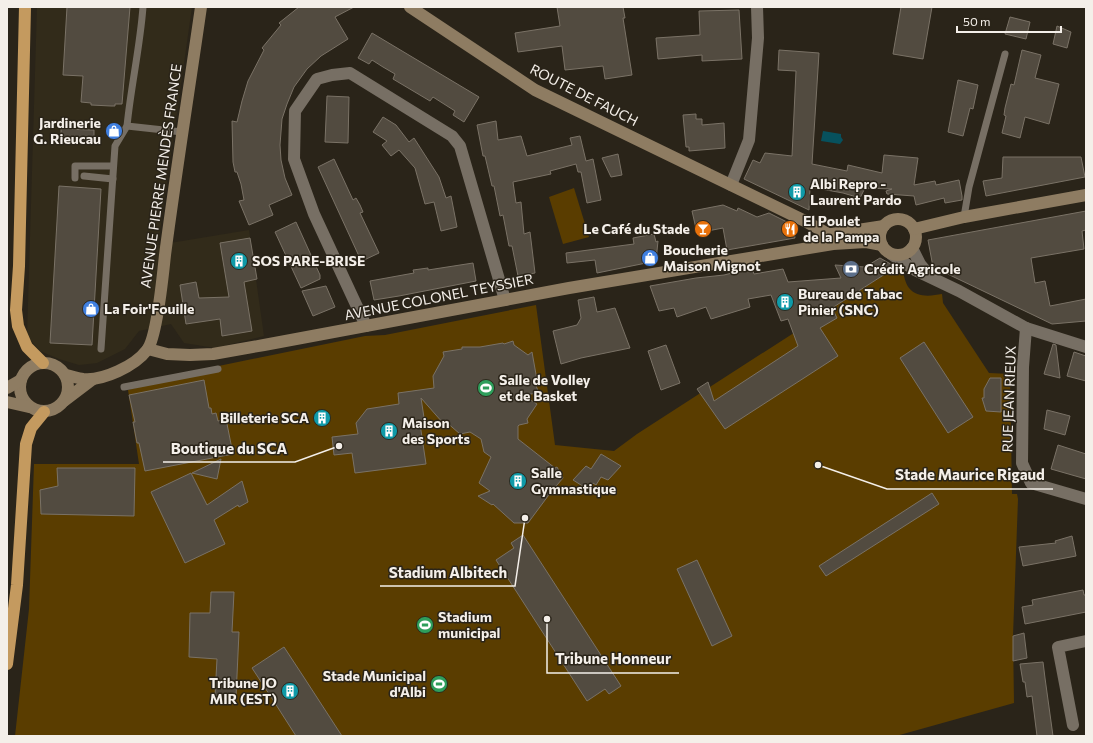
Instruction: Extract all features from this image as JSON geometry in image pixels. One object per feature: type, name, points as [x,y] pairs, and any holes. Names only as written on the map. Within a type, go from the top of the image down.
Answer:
[{"type":"highway","points":[[25,7],[19,258],[16,310],[18,326],[27,347],[43,363]]},
{"type":"highway","points":[[7,664],[17,585],[26,444],[31,428],[44,412]]},
{"type":"main road","name":"AVENUE PIERRE MENDÈS FRANCE","points":[[148,349],[157,316],[201,7]]},
{"type":"main road","name":"ROUTE DE FAUCH","points":[[410,7],[535,90],[805,221],[828,234]]},
{"type":"main road","points":[[914,229],[964,217],[1086,195]]},
{"type":"main road","points":[[894,219],[906,221],[911,224],[914,229],[916,239],[912,248],[908,252],[903,255],[891,254],[884,249],[880,235],[884,226],[894,219]]},
{"type":"main road","name":"AVENUE COLONEL TEYSSIER","points":[[798,250],[828,234],[884,226]]},
{"type":"main road","name":"AVENUE COLONEL TEYSSIER","points":[[148,349],[167,354],[213,354],[569,288],[833,244],[866,242],[882,245]]},
{"type":"main road","points":[[65,375],[83,379],[93,379],[116,372],[140,358],[148,349]]},
{"type":"main road","points":[[64,401],[68,388],[65,375],[56,366],[43,363],[36,364],[24,373],[20,387],[24,401],[36,410],[44,412],[58,407],[93,379]]},
{"type":"main road","points":[[7,388],[21,380]]},
{"type":"main road","points":[[7,402],[29,406]]},
{"type":"street","points":[[731,185],[749,140],[758,38],[756,7]]},
{"type":"street","points":[[366,326],[314,214],[294,159],[295,111],[317,79],[332,75],[350,73],[452,136],[460,146],[505,300]]},
{"type":"street","points":[[912,248],[920,264],[932,278]]},
{"type":"street","points":[[891,254],[915,270],[959,291],[1026,328],[1086,346]]},
{"type":"street","name":"RUE JEAN RIEUX","points":[[1026,328],[1023,367],[1022,463],[1031,483],[1086,499]]},
{"type":"street","points":[[1073,725],[1058,647],[1086,641]]},
{"type":"lane","points":[[101,349],[115,146],[127,126],[141,34],[142,7]]},
{"type":"lane","points":[[964,217],[968,187],[1005,54]]},
{"type":"lane","points":[[127,126],[182,132]]},
{"type":"lane","points":[[75,178],[75,166],[113,166]]},
{"type":"lane","points":[[84,176],[112,179]]},
{"type":"lane","points":[[124,387],[218,370]]},
{"type":"shaded area","points":[[37,7],[192,7],[158,245],[249,230],[264,336],[215,348],[184,343],[171,324],[139,331],[125,349],[97,363],[79,365],[40,351],[27,336]]},
{"type":"shaded area","points":[[574,188],[589,237],[563,244],[549,197]]},
{"type":"shaded area","points":[[896,267],[902,269],[908,286],[912,291],[920,295],[929,296],[942,294],[943,303],[989,373],[1010,374],[1012,494],[1017,494],[1018,499],[1013,636],[1014,703],[896,736],[15,736],[29,609],[34,464],[139,464],[128,390],[204,369],[365,336],[385,335],[536,305],[555,445],[614,451],[637,434]]},
{"type":"water","points":[[823,131],[841,134],[843,140],[840,144],[821,141]]},
{"type":"building","points":[[67,7],[130,7],[122,104],[115,104],[115,106],[111,106],[91,105],[91,103],[81,102],[83,76],[63,75]]},
{"type":"building","points":[[299,7],[354,7],[335,17],[348,39],[321,56],[307,69],[294,87],[282,119],[280,145],[281,160],[285,178],[292,195],[269,205],[273,215],[249,225],[239,201],[244,200],[241,184],[237,172],[235,172],[233,162],[232,121],[237,122],[248,81],[264,50],[262,48],[281,25],[279,23]]},
{"type":"building","points":[[557,7],[623,7],[625,18],[623,18],[632,75],[605,79],[603,66],[565,70],[562,46],[518,52],[515,33],[560,26]]},
{"type":"building","points":[[901,7],[932,7],[923,59],[893,54]]},
{"type":"building","points":[[739,10],[742,59],[702,61],[702,55],[658,59],[656,38],[700,35],[699,11]]},
{"type":"building","points":[[1010,17],[1030,22],[1026,39],[1005,34]]},
{"type":"building","points":[[1057,26],[1071,32],[1067,48],[1053,44]]},
{"type":"building","points":[[372,33],[479,97],[464,122],[453,115],[455,111],[433,97],[430,101],[393,79],[395,74],[372,60],[369,64],[358,58]]},
{"type":"building","points":[[779,50],[819,53],[812,164],[847,171],[848,165],[882,173],[884,155],[918,158],[914,185],[935,181],[936,185],[959,180],[962,200],[945,203],[944,198],[916,205],[914,196],[887,194],[886,191],[892,189],[865,188],[860,198],[843,193],[810,187],[809,210],[744,179],[753,160],[760,163],[765,153],[792,156],[796,71],[778,70]]},
{"type":"building","points":[[1022,50],[1041,55],[1035,78],[1059,84],[1049,124],[1025,117],[1020,138],[1002,133],[1006,116],[1004,115],[1005,108],[1011,84],[1014,85]]},
{"type":"building","points":[[958,80],[978,85],[973,109],[970,108],[963,136],[948,132]]},
{"type":"building","points":[[327,96],[349,97],[348,143],[325,142]]},
{"type":"building","points":[[696,114],[696,119],[702,119],[702,125],[724,123],[725,148],[689,151],[689,147],[686,147],[683,115]]},
{"type":"building","points":[[383,117],[396,125],[409,142],[414,138],[439,177],[446,198],[451,196],[457,227],[441,231],[434,202],[425,204],[415,168],[399,150],[391,156],[382,145],[387,141],[373,132]]},
{"type":"building","points":[[496,121],[498,140],[521,136],[527,156],[572,145],[570,138],[580,136],[586,161],[593,159],[601,200],[587,203],[581,172],[578,172],[576,164],[550,171],[551,174],[513,182],[516,203],[521,202],[524,234],[530,232],[535,273],[518,276],[512,246],[509,246],[503,215],[500,216],[494,186],[492,186],[485,156],[483,156],[477,125]]},
{"type":"building","points":[[61,129],[94,130],[94,143],[61,142]]},
{"type":"building","points":[[618,154],[622,175],[611,177],[602,158]]},
{"type":"building","points":[[1003,157],[1081,157],[1085,177],[986,196],[983,181],[1002,178]]},
{"type":"building","points":[[334,159],[353,200],[356,198],[360,205],[363,212],[360,213],[379,253],[362,261],[318,167]]},
{"type":"building","points":[[59,186],[101,189],[92,345],[50,343]]},
{"type":"building","points":[[723,205],[737,211],[738,208],[757,217],[769,213],[793,225],[795,238],[727,250],[723,228],[697,233],[692,211]]},
{"type":"building","points":[[1086,211],[1086,230],[1082,231],[1084,249],[1031,258],[1035,283],[1045,281],[1050,306],[1086,299],[1086,321],[1052,324],[933,267],[928,240]]},
{"type":"building","points":[[296,222],[320,275],[320,279],[301,288],[275,232]]},
{"type":"building","points":[[654,234],[656,242],[658,241],[656,261],[597,273],[595,260],[567,263],[566,253],[634,244],[633,238]]},
{"type":"building","points":[[250,238],[257,279],[244,282],[252,331],[222,336],[220,319],[186,324],[180,285],[196,282],[199,298],[229,297],[220,243]]},
{"type":"building","points":[[880,258],[896,267],[832,308],[837,318],[820,328],[838,356],[725,429],[697,389],[708,382],[714,401],[798,346],[788,319],[781,321],[771,295],[748,299],[750,307],[711,319],[706,307],[677,317],[674,308],[659,311],[650,286],[724,275],[752,268],[754,274],[783,269],[788,282],[841,278],[835,265],[865,267]]},
{"type":"building","points":[[473,263],[476,281],[374,300],[370,281],[414,273],[413,270],[428,268],[428,270]]},
{"type":"building","points":[[326,286],[335,307],[313,316],[302,291]]},
{"type":"building","points":[[594,297],[597,312],[615,308],[630,348],[581,358],[561,364],[553,331],[577,325],[581,318],[578,300]]},
{"type":"building","points":[[513,341],[514,345],[528,355],[532,352],[537,380],[534,381],[539,393],[523,395],[537,404],[527,419],[528,423],[518,426],[518,439],[555,468],[557,467],[563,478],[528,523],[514,523],[493,504],[492,505],[478,496],[490,491],[479,483],[491,457],[484,452],[481,439],[470,432],[460,434],[445,421],[443,423],[421,398],[425,424],[420,424],[426,464],[355,473],[352,453],[334,455],[332,437],[358,434],[356,423],[367,409],[399,404],[398,393],[434,388],[433,376],[444,356],[443,352],[462,349],[462,347],[480,347],[504,344]]},
{"type":"building","points":[[924,342],[973,417],[948,433],[900,358]]},
{"type":"building","points":[[1053,344],[1056,345],[1060,378],[1044,374]]},
{"type":"building","points":[[666,345],[680,383],[661,390],[648,351]]},
{"type":"building","points":[[1074,352],[1086,356],[1086,381],[1067,376]]},
{"type":"building","points":[[990,378],[1001,378],[1001,412],[986,411],[982,398],[984,398],[984,389]]},
{"type":"building","points":[[204,380],[209,408],[211,408],[212,414],[216,413],[218,421],[226,419],[233,454],[145,471],[139,443],[137,443],[133,422],[135,422],[129,395]]},
{"type":"building","points":[[1047,410],[1070,416],[1065,435],[1044,429]]},
{"type":"building","points":[[1058,445],[1086,454],[1086,479],[1051,469]]},
{"type":"building","points":[[601,454],[621,466],[608,480],[601,477],[596,485],[593,483],[589,490],[573,480],[586,466],[591,469]]},
{"type":"building","points":[[221,459],[217,479],[192,473]]},
{"type":"building","points":[[57,468],[135,468],[134,516],[41,514],[40,490],[58,486]]},
{"type":"building","points":[[191,473],[207,505],[242,481],[248,502],[239,507],[238,505],[214,520],[225,544],[185,563],[151,492]]},
{"type":"building","points":[[932,493],[939,504],[826,576],[819,566]]},
{"type":"building","points":[[523,535],[621,686],[609,694],[605,689],[587,701],[496,560],[514,548],[511,543]]},
{"type":"building","points":[[1072,536],[1076,556],[1023,566],[1019,547],[1056,543],[1055,541]]},
{"type":"building","points":[[697,560],[732,636],[712,646],[677,569]]},
{"type":"building","points":[[1083,590],[1084,595],[1086,595],[1086,612],[1025,624],[1022,607],[1033,605],[1032,600]]},
{"type":"building","points":[[211,592],[234,592],[232,632],[239,632],[236,697],[215,696],[217,659],[189,657],[190,613],[210,613]]},
{"type":"building","points":[[1024,633],[1027,658],[1013,661],[1013,636]]},
{"type":"building","name":"Tribune JO MIR (EST)","points":[[284,647],[342,736],[296,736],[252,668]]},
{"type":"building","points":[[1043,662],[1053,736],[1037,736],[1032,696],[1027,697],[1020,664]]},
{"type":"place","name":"Jardinerie G. Rieucau","points":[[114,131]]},
{"type":"place","name":"Albi Repro - Laurent Pardo","points":[[797,192]]},
{"type":"place","name":"Le Café du Stade","points":[[703,229]]},
{"type":"place","name":"El Poulet de la Pampa","points":[[790,229]]},
{"type":"place","name":"Boucherie Maison Mignot","points":[[650,258]]},
{"type":"place","name":"SOS PARE-BRISE","points":[[239,261]]},
{"type":"place","name":"Crédit Agricole","points":[[851,269]]},
{"type":"place","name":"Bureau de Tabac Pinier (SNC)","points":[[785,302]]},
{"type":"place","name":"La Foir'Fouille","points":[[91,309]]},
{"type":"place","name":"Salle de Volley et de Basket","points":[[486,388]]},
{"type":"place","name":"Billeterie SCA","points":[[322,418]]},
{"type":"place","name":"Maison des Sports","points":[[389,431]]},
{"type":"place","name":"Boutique du SCA","points":[[339,446]]},
{"type":"place","name":"Stade Maurice Rigaud","points":[[818,465]]},
{"type":"place","name":"Salle Gymnastique","points":[[518,481]]},
{"type":"place","name":"Stadium Albitech","points":[[525,518]]},
{"type":"place","name":"Tribune Honneur","points":[[547,619]]},
{"type":"place","name":"Stadium municipal","points":[[425,625]]},
{"type":"place","name":"Stade Municipal d'Albi","points":[[439,684]]},
{"type":"place","name":"Tribune JO MIR (EST)","points":[[290,691]]}]
